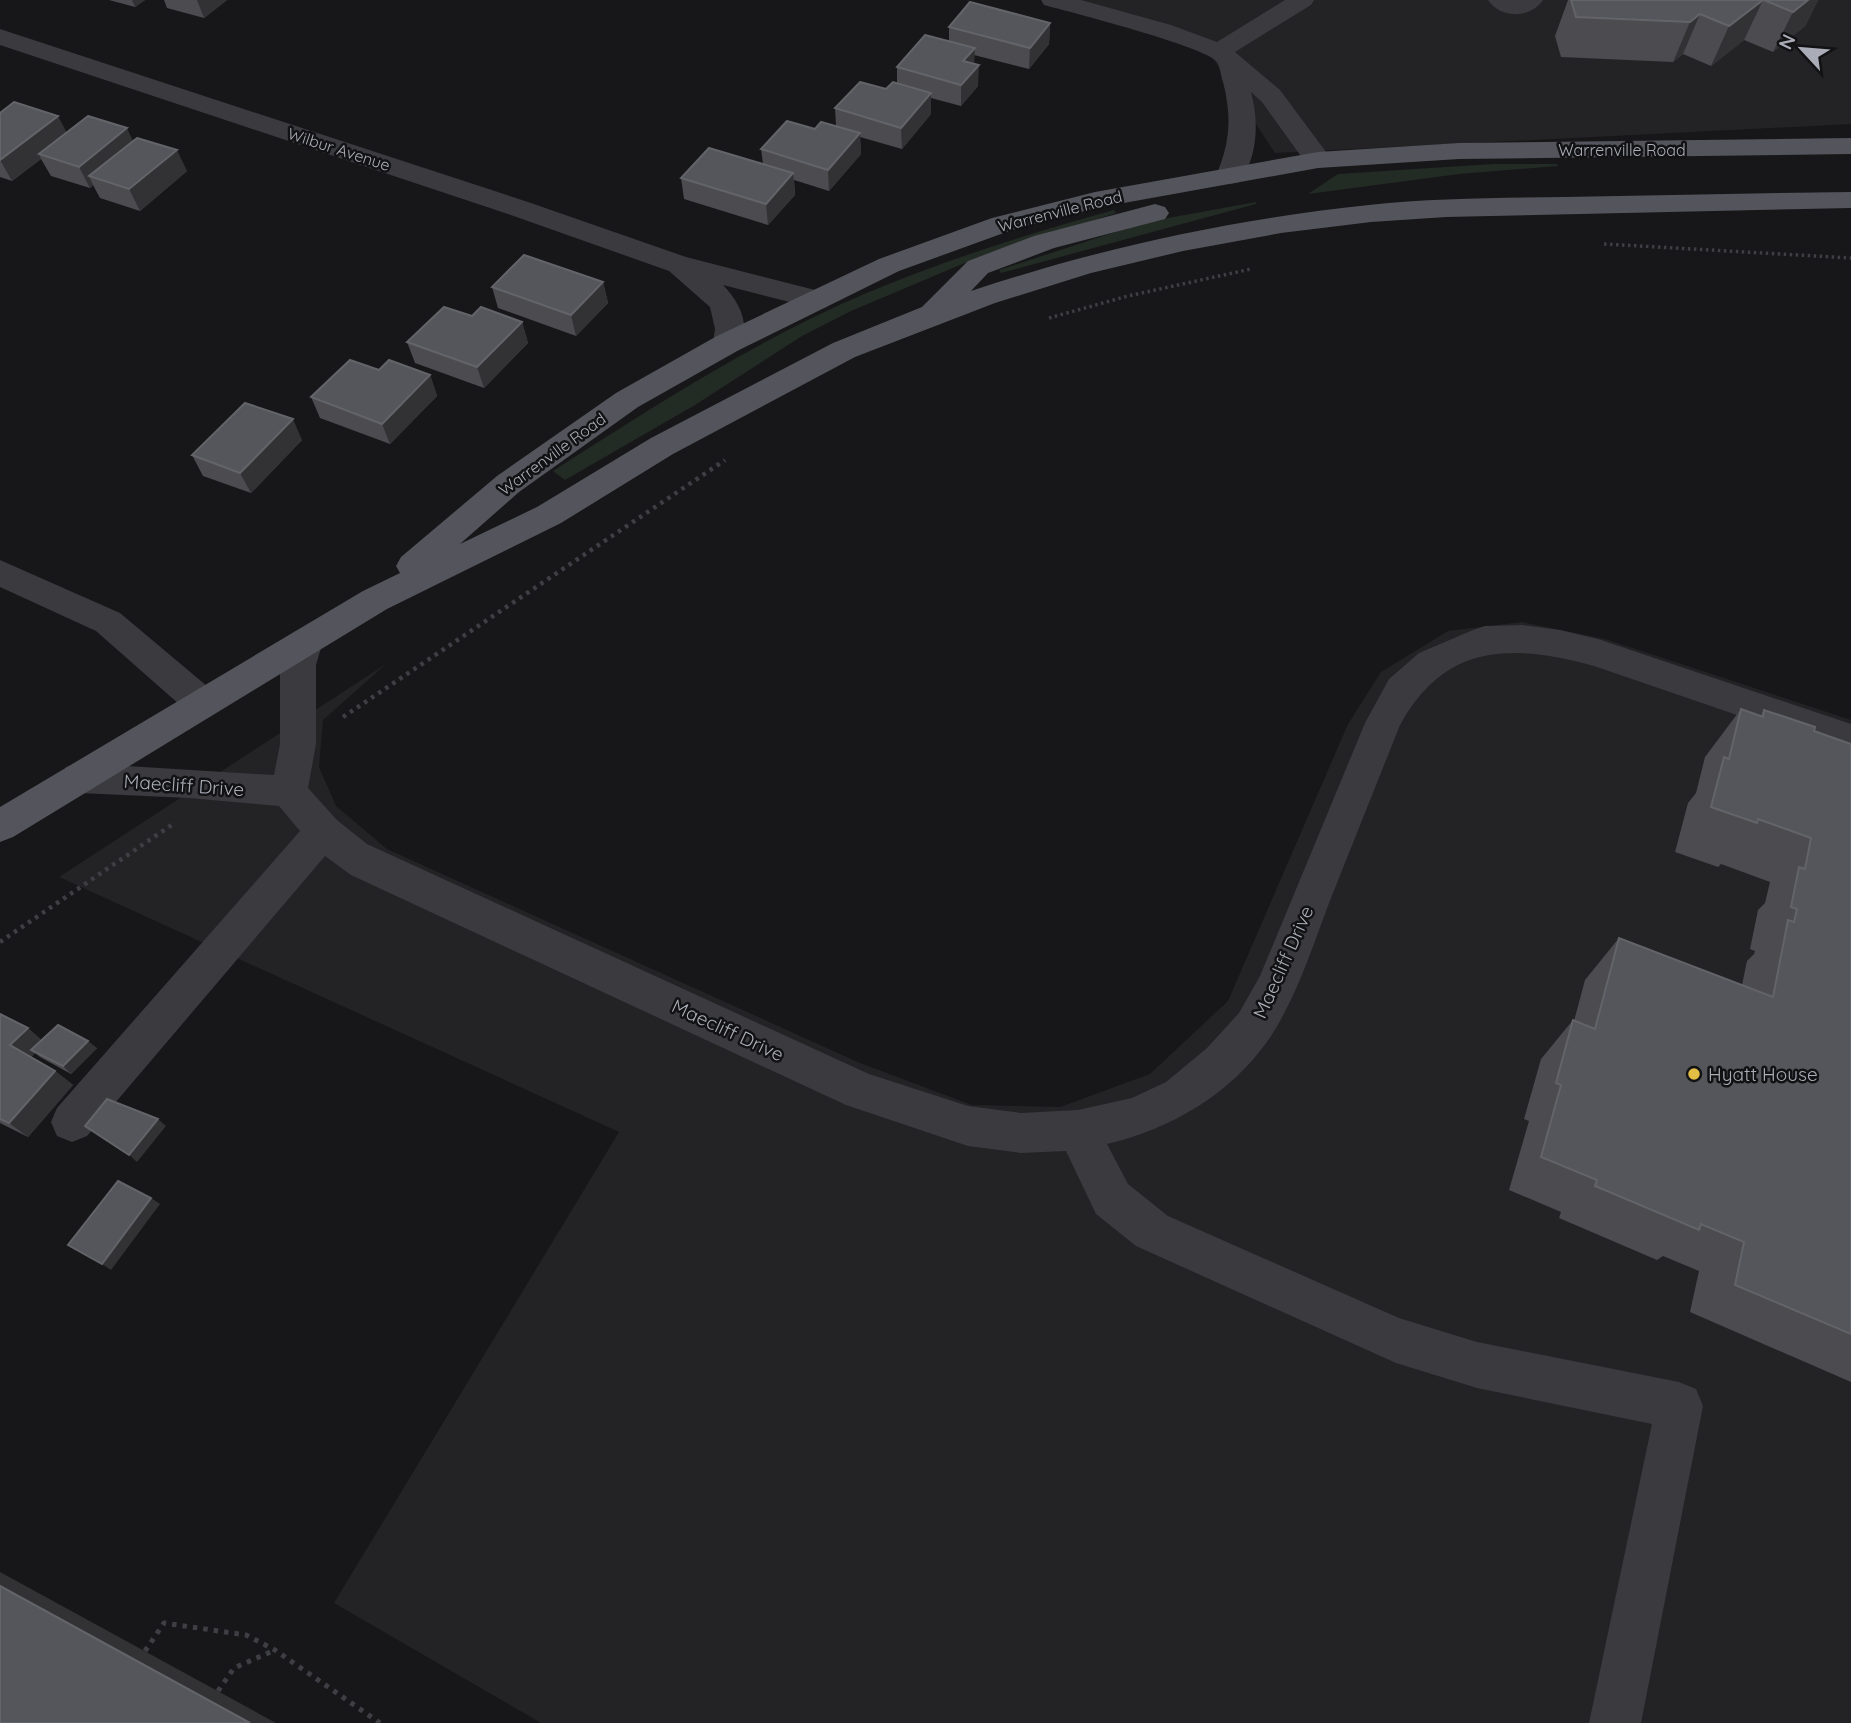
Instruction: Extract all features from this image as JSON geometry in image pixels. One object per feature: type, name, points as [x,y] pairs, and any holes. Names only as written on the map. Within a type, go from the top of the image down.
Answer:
[{"type":"main road","name":"Warrenville Road","points":[[375,600],[508,484],[627,400],[728,343],[889,265],[1002,224],[1095,200],[1318,160],[1459,151],[1851,146]]},
{"type":"main road","points":[[930,314],[978,267],[1044,242],[1144,215],[1274,189],[1318,160]]},
{"type":"main road","name":"Warrenville Road","points":[[0,826],[201,702],[375,600],[550,515],[662,446],[844,350],[930,314],[1084,266],[1143,251],[1268,226],[1332,218],[1446,208],[1846,201]]},
{"type":"street","points":[[1053,0],[1116,7],[1224,57],[1271,96],[1318,160]]},
{"type":"street","points":[[1224,57],[1302,0]]},
{"type":"street","points":[[1500,0],[1519,8],[1531,0]]},
{"type":"street","name":"Wilbur Avenue","points":[[0,37],[518,208],[677,264],[817,300]]},
{"type":"street","points":[[1224,57],[1245,123],[1241,149],[1230,176]]},
{"type":"street","name":"Wilbur Avenue","points":[[677,264],[712,289],[726,309],[732,327],[728,343]]},
{"type":"street","points":[[0,573],[108,622],[201,702]]},
{"type":"street","name":"Maecliff Drive","points":[[79,778],[189,783],[289,792],[339,847],[365,863],[861,1091],[968,1126],[1021,1133],[1079,1130],[1136,1117],[1181,1096],[1222,1062],[1254,1026],[1277,984],[1383,723],[1402,689],[1431,663],[1485,639],[1522,638],[1560,643],[1598,653],[1851,739]]},
{"type":"street","points":[[289,792],[298,744],[298,665],[306,641]]},
{"type":"street","points":[[72,1122],[323,831]]},
{"type":"street","points":[[1079,1130],[1112,1199],[1152,1231],[1396,1340],[1437,1355],[1679,1406],[1615,1723]]},
{"type":"path","points":[[1598,243],[1851,258]]},
{"type":"path","points":[[1041,320],[1128,296],[1263,267]]},
{"type":"path","points":[[333,723],[731,456]]},
{"type":"path","points":[[0,942],[176,822]]},
{"type":"path","points":[[145,1651],[164,1623],[246,1634],[275,1650],[380,1723]]},
{"type":"path","points":[[219,1690],[234,1668],[275,1650]]},
{"type":"shaded area","points":[[1057,0],[1851,0],[1851,124],[1275,153],[1206,48]]},
{"type":"shaded area","points":[[1493,164],[1558,166],[1459,174],[1308,194],[1338,174]]},
{"type":"shaded area","points":[[1256,202],[1001,273],[999,270],[1146,222]]},
{"type":"shaded area","points":[[1114,210],[1116,213],[979,257],[851,311],[802,336],[695,405],[565,480],[553,471],[743,354],[822,313],[955,259]]},
{"type":"shaded area","points":[[1522,622],[1605,639],[1851,720],[1851,1723],[541,1723],[334,1603],[619,1132],[59,877],[386,664],[323,720],[319,767],[336,806],[387,849],[860,1063],[972,1105],[1060,1107],[1150,1074],[1228,1001],[1348,724],[1381,672],[1448,631]]},
{"type":"building","points":[[1571,0],[1763,0],[1729,26],[1700,14],[1690,22],[1576,17]]},
{"type":"building","points":[[1764,0],[1808,0],[1793,12]]},
{"type":"building","points":[[970,2],[1050,23],[1030,48],[949,27]]},
{"type":"building","points":[[925,35],[975,48],[963,61],[979,65],[961,85],[897,67]]},
{"type":"building","points":[[860,82],[886,89],[893,82],[931,93],[901,128],[835,108]]},
{"type":"building","points":[[14,102],[58,116],[0,160],[0,113]]},
{"type":"building","points":[[88,116],[127,128],[79,167],[39,154]]},
{"type":"building","points":[[787,121],[815,129],[821,122],[860,133],[828,170],[761,149]]},
{"type":"building","points":[[137,138],[177,150],[129,189],[89,176]]},
{"type":"building","points":[[709,148],[793,173],[766,204],[681,178]]},
{"type":"building","points":[[524,255],[603,282],[571,315],[492,287]]},
{"type":"building","points":[[444,307],[472,316],[481,307],[522,322],[477,367],[407,342]]},
{"type":"building","points":[[350,360],[379,370],[389,360],[430,375],[382,424],[311,397]]},
{"type":"building","points":[[245,403],[293,419],[240,473],[192,455]]},
{"type":"building","name":"Hyatt House","points":[[1741,709],[1763,717],[1764,710],[1815,727],[1814,731],[1851,744],[1851,1334],[1735,1285],[1744,1242],[1701,1224],[1699,1230],[1595,1186],[1597,1180],[1541,1157],[1561,1085],[1556,1083],[1573,1020],[1595,1029],[1619,938],[1773,997],[1788,920],[1794,922],[1797,909],[1791,907],[1799,867],[1805,869],[1811,838],[1758,819],[1757,823],[1711,807],[1724,757],[1729,759]]},
{"type":"building","points":[[0,1014],[28,1028],[10,1045],[55,1071],[9,1123],[0,1119]]},
{"type":"building","points":[[58,1025],[88,1041],[63,1066],[31,1050]]},
{"type":"building","points":[[107,1099],[158,1119],[129,1155],[85,1126]]},
{"type":"building","points":[[118,1181],[151,1198],[102,1264],[68,1245]]},
{"type":"building","points":[[0,1586],[250,1723],[0,1723]]},
{"type":"place","name":"Hyatt House","points":[[1694,1074]]}]
